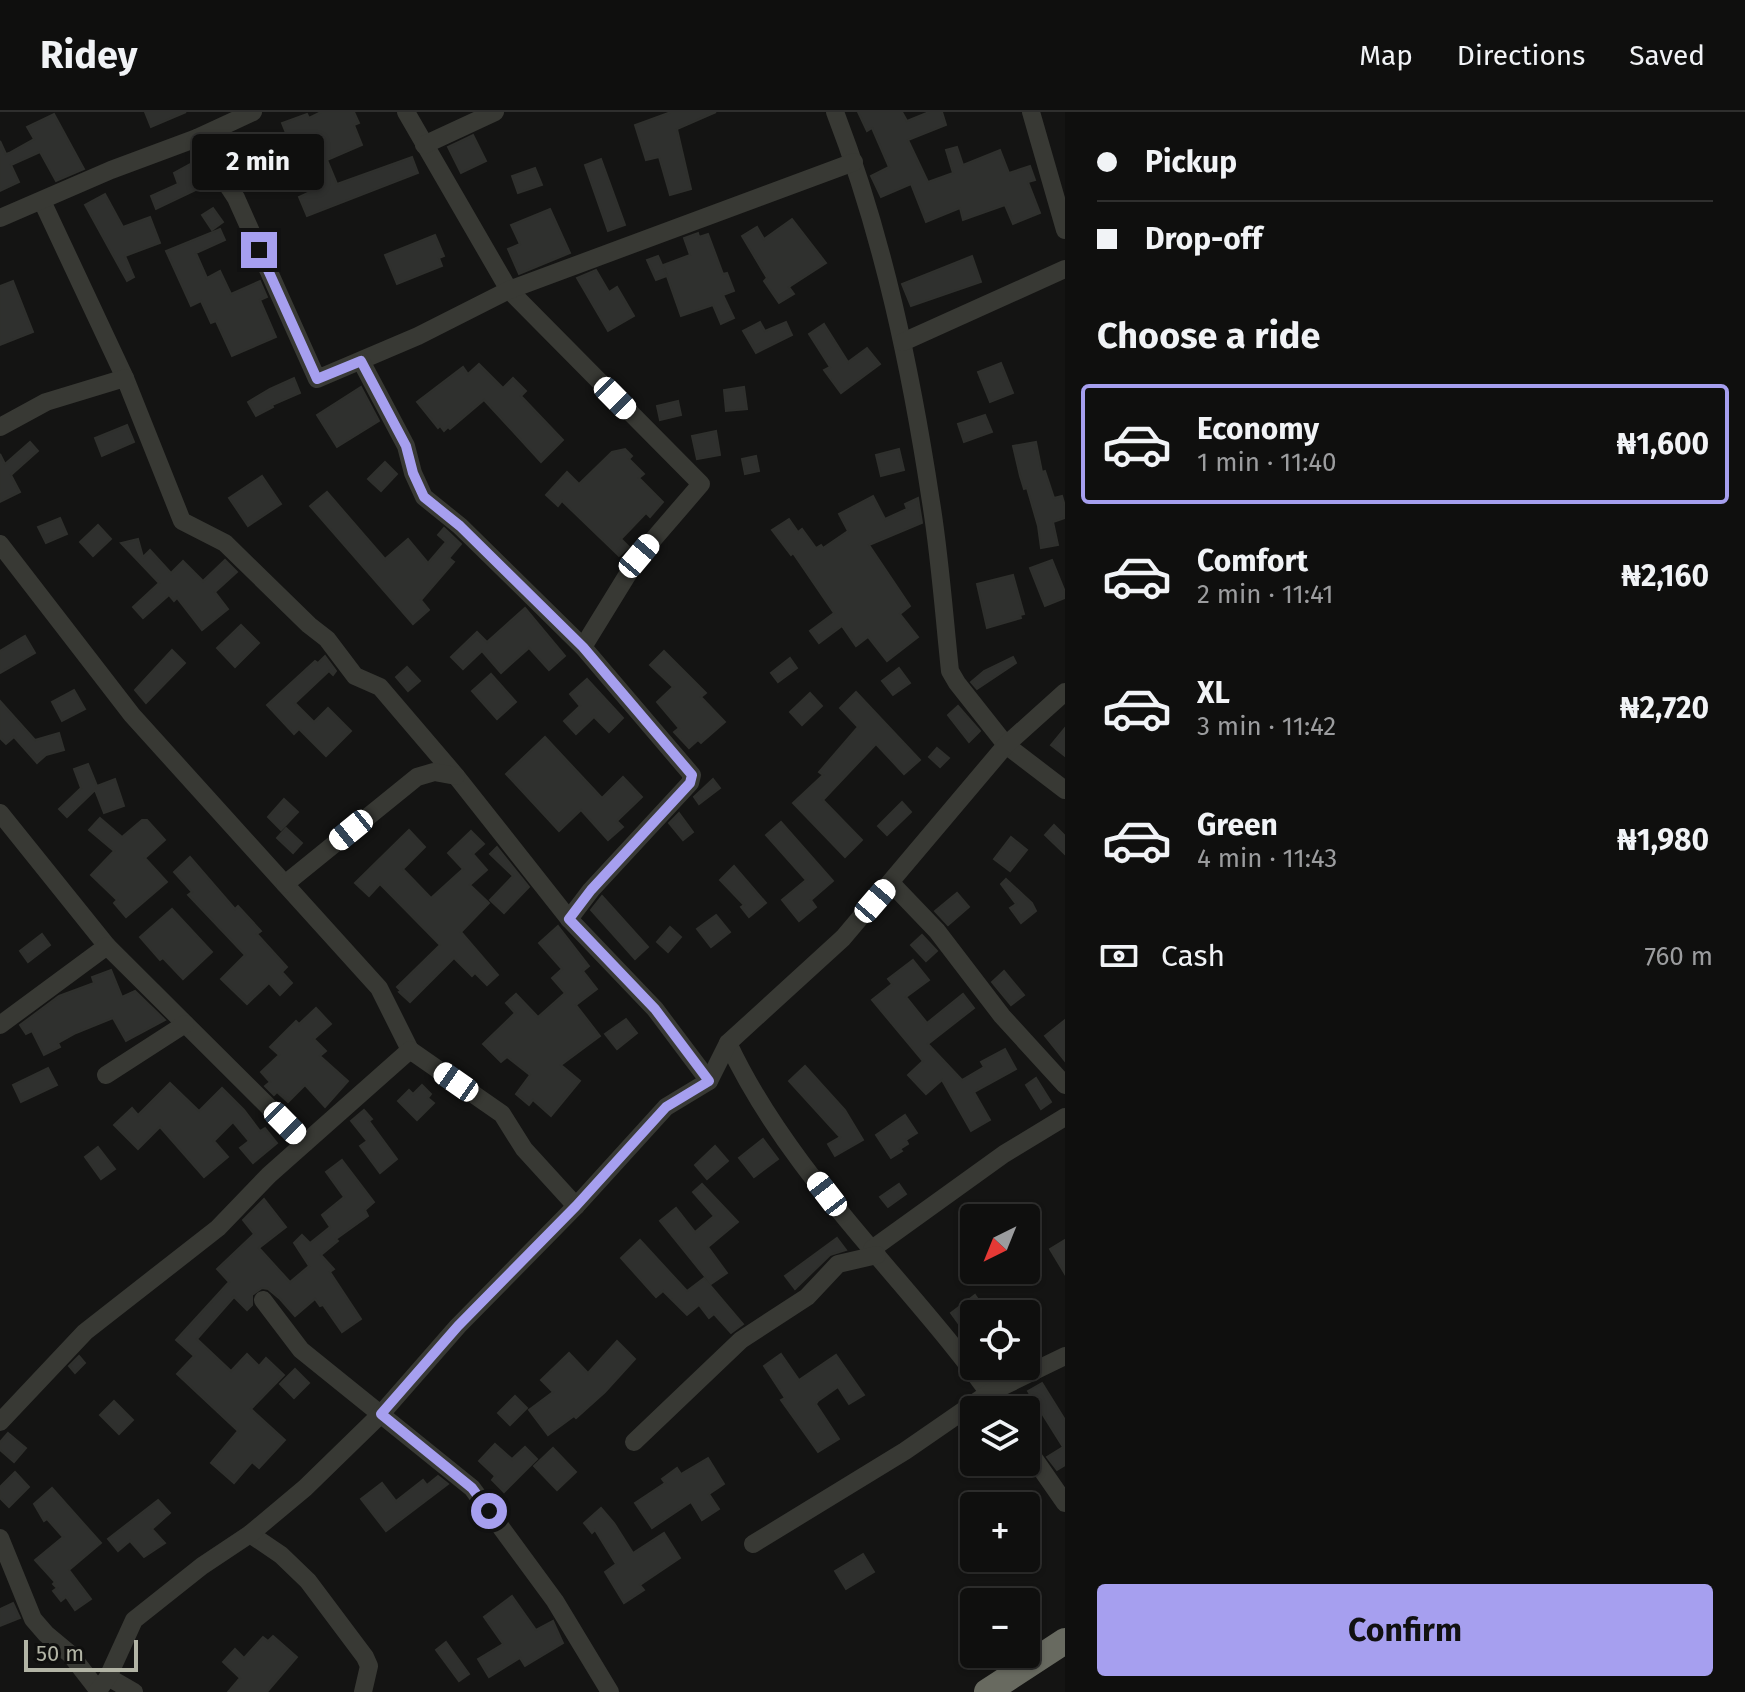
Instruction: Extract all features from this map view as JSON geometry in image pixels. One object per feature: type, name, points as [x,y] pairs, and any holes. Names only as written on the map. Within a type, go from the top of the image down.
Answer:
[{"type":"highway","points":[[987,1692],[1065,1641]]},
{"type":"street","points":[[0,218],[253,112]]},
{"type":"street","points":[[406,112],[509,290],[701,484],[639,556],[583,647]]},
{"type":"street","points":[[424,145],[495,112]]},
{"type":"street","points":[[835,112],[854,162],[903,342],[932,504],[950,671],[1006,745],[1065,790]]},
{"type":"street","points":[[1031,112],[1065,230]]},
{"type":"street","points":[[197,138],[236,198],[317,379],[418,336],[509,290],[854,162]]},
{"type":"street","points":[[42,201],[125,378],[182,521],[225,543],[327,639],[355,676],[380,687],[456,776],[569,919],[655,1009],[709,1081]]},
{"type":"street","points":[[903,342],[1065,269]]},
{"type":"street","points":[[361,361],[406,446],[424,497],[460,526],[583,647],[692,775],[690,783],[591,890],[569,919]]},
{"type":"street","points":[[0,427],[46,402],[125,378]]},
{"type":"street","points":[[0,544],[132,715],[379,988],[410,1050],[502,1114],[524,1149],[576,1206]]},
{"type":"street","points":[[101,1686],[134,1620],[202,1566],[250,1534],[305,1488],[381,1414],[458,1326],[576,1206],[666,1107],[709,1081],[728,1043],[843,938],[1006,745],[1065,692]]},
{"type":"street","points":[[285,884],[417,777],[434,772],[456,776]]},
{"type":"street","points":[[0,813],[107,946],[305,1143]]},
{"type":"street","points":[[891,883],[937,931],[1002,1016],[1065,1085]]},
{"type":"street","points":[[0,1025],[107,946]]},
{"type":"street","points":[[106,1075],[185,1024]]},
{"type":"street","points":[[728,1043],[747,1084],[812,1175],[991,1396]]},
{"type":"street","points":[[0,1422],[85,1332],[218,1228],[305,1143],[410,1050]]},
{"type":"street","points":[[634,1442],[741,1340],[807,1297],[838,1264],[875,1252],[1004,1154],[1065,1117]]},
{"type":"street","points":[[263,1300],[301,1350],[472,1488],[555,1601],[610,1692]]},
{"type":"street","points":[[753,1544],[905,1451],[989,1393],[1065,1356]]},
{"type":"street","points":[[1040,1467],[1065,1503]]},
{"type":"street","points":[[250,1534],[281,1555],[308,1581],[365,1657],[369,1666],[363,1692]]},
{"type":"street","points":[[0,1538],[33,1619],[46,1634],[101,1686],[134,1692]]},
{"type":"building","points":[[145,112],[186,112],[151,127]]},
{"type":"building","points":[[321,112],[354,112],[359,123],[354,125],[362,145],[327,160],[337,184],[412,157],[418,173],[307,216],[299,197],[310,192],[282,123],[307,114],[309,118]]},
{"type":"building","points":[[671,112],[716,112],[677,129],[691,189],[670,195],[659,157],[646,160],[635,125]]},
{"type":"building","points":[[858,112],[902,112],[907,121],[929,112],[942,112],[946,125],[908,140],[928,182],[953,173],[946,150],[957,147],[963,165],[1000,150],[1009,173],[1030,166],[1035,180],[1028,182],[1040,213],[1013,224],[1005,205],[963,220],[960,208],[926,222],[911,184],[881,197],[871,176],[889,167],[872,128],[867,131]]},
{"type":"building","points":[[54,114],[84,169],[56,181],[40,152],[11,165],[19,182],[0,191],[0,141],[6,154],[9,153],[34,139],[27,127]]},
{"type":"building","points":[[473,135],[486,161],[461,173],[448,147]]},
{"type":"building","points":[[601,159],[625,225],[608,231],[585,165]]},
{"type":"building","points":[[192,163],[204,186],[156,209],[151,196],[178,184],[174,173]]},
{"type":"building","points":[[535,168],[542,185],[518,193],[512,176]]},
{"type":"building","points":[[105,194],[123,227],[150,217],[160,243],[125,256],[134,277],[127,281],[85,205]]},
{"type":"building","points":[[213,208],[223,222],[212,230],[202,215]]},
{"type":"building","points":[[550,209],[570,253],[519,274],[508,249],[520,244],[511,225]]},
{"type":"building","points":[[792,219],[826,263],[789,287],[794,294],[779,303],[764,281],[767,278],[742,236],[757,227],[764,239]]},
{"type":"building","points":[[220,229],[225,240],[196,253],[207,278],[220,271],[231,294],[260,281],[267,297],[260,300],[276,337],[232,356],[216,321],[211,323],[201,301],[191,306],[166,251]]},
{"type":"building","points":[[698,233],[699,237],[708,234],[723,274],[727,273],[734,291],[723,295],[734,318],[721,324],[713,305],[681,316],[663,265],[690,255],[684,238]]},
{"type":"building","points":[[435,235],[444,256],[439,258],[442,266],[397,284],[385,255]]},
{"type":"building","points":[[658,256],[667,276],[656,280],[647,260]]},
{"type":"building","points":[[972,256],[981,282],[911,306],[902,284]]},
{"type":"building","points":[[596,270],[609,292],[617,287],[634,316],[608,331],[577,278]]},
{"type":"building","points":[[13,281],[33,332],[0,345],[0,286]]},
{"type":"building","points":[[760,322],[765,331],[786,322],[792,335],[756,353],[743,331]]},
{"type":"building","points":[[824,324],[848,362],[867,348],[880,364],[841,393],[824,370],[830,367],[809,334]]},
{"type":"building","points":[[1001,363],[1013,393],[990,402],[978,372]]},
{"type":"building","points":[[479,364],[503,388],[513,378],[526,391],[521,396],[563,440],[541,462],[484,400],[444,431],[417,402],[463,367],[468,374]]},
{"type":"building","points":[[294,378],[300,393],[256,416],[248,402]]},
{"type":"building","points":[[361,387],[379,421],[337,447],[317,415]]},
{"type":"building","points":[[744,387],[747,409],[726,411],[724,390]]},
{"type":"building","points":[[678,401],[681,415],[660,420],[657,406]]},
{"type":"building","points":[[985,415],[992,432],[964,442],[958,424]]},
{"type":"building","points":[[127,425],[134,442],[102,456],[95,438]]},
{"type":"building","points":[[716,431],[720,455],[697,459],[692,436]]},
{"type":"building","points":[[30,442],[38,451],[11,475],[20,492],[0,502],[0,454],[5,464]]},
{"type":"building","points":[[1036,442],[1042,472],[1045,471],[1054,498],[1062,496],[1065,506],[1065,518],[1053,522],[1058,545],[1041,548],[1038,526],[1013,446]]},
{"type":"building","points":[[625,449],[632,456],[629,459],[644,474],[639,478],[663,502],[650,517],[646,513],[621,539],[629,547],[619,556],[562,501],[558,506],[546,495],[567,472],[579,484],[612,452]]},
{"type":"building","points":[[899,449],[904,470],[881,476],[876,455]]},
{"type":"building","points":[[756,456],[759,471],[745,474],[742,459]]},
{"type":"building","points":[[385,462],[397,474],[381,491],[368,479]]},
{"type":"building","points":[[262,476],[281,504],[248,526],[229,498]]},
{"type":"building","points":[[327,492],[385,559],[408,539],[428,563],[446,542],[438,535],[444,528],[461,544],[449,558],[454,562],[421,600],[429,610],[413,624],[310,506]]},
{"type":"building","points":[[873,496],[885,519],[907,509],[905,504],[918,498],[922,523],[869,545],[910,606],[900,614],[918,637],[887,661],[868,637],[856,646],[842,626],[819,643],[810,631],[834,613],[793,553],[791,555],[772,530],[789,519],[798,532],[802,529],[816,548],[821,545],[823,548],[848,531],[839,514]]},
{"type":"building","points":[[60,518],[67,534],[46,543],[38,527]]},
{"type":"building","points":[[98,525],[111,539],[93,556],[80,542]]},
{"type":"building","points":[[138,539],[143,557],[150,550],[171,573],[183,561],[203,581],[225,560],[237,572],[215,592],[228,609],[202,630],[177,598],[174,601],[169,595],[143,618],[133,607],[159,583],[121,543]]},
{"type":"building","points":[[1052,560],[1065,598],[1045,606],[1030,568]]},
{"type":"building","points":[[1013,575],[1024,614],[1020,615],[1021,618],[987,628],[977,584]]},
{"type":"building","points":[[525,608],[565,656],[549,670],[529,648],[501,673],[482,651],[463,669],[451,657],[477,632],[487,642]]},
{"type":"building","points":[[241,625],[259,643],[235,667],[217,648]]},
{"type":"building","points":[[25,636],[35,653],[0,673],[0,651]]},
{"type":"building","points":[[172,650],[185,663],[146,703],[135,690]]},
{"type":"building","points":[[664,651],[706,693],[701,697],[725,722],[701,743],[698,740],[689,748],[674,732],[679,728],[657,702],[673,687],[650,665]]},
{"type":"building","points":[[325,656],[336,671],[333,675],[329,671],[295,703],[314,722],[328,708],[351,731],[326,756],[299,729],[294,734],[267,705],[315,661],[318,663]]},
{"type":"building","points":[[1013,657],[1016,663],[977,689],[971,682],[984,671]]},
{"type":"building","points":[[790,658],[797,668],[778,682],[771,673]]},
{"type":"building","points":[[407,667],[420,681],[408,691],[396,677]]},
{"type":"building","points":[[899,668],[910,683],[893,695],[882,681]]},
{"type":"building","points":[[491,674],[516,702],[497,719],[472,691]]},
{"type":"building","points":[[587,679],[623,718],[609,732],[594,717],[576,734],[564,721],[580,706],[570,694]]},
{"type":"building","points":[[74,690],[85,709],[62,721],[52,702]]},
{"type":"building","points":[[856,692],[920,760],[904,774],[876,744],[823,800],[862,840],[845,857],[793,803],[823,775],[819,772],[858,727],[840,708]]},
{"type":"building","points":[[810,693],[822,706],[802,725],[790,712]]},
{"type":"building","points":[[0,701],[35,740],[59,733],[64,750],[46,755],[37,763],[14,737],[6,744],[0,738]]},
{"type":"building","points":[[958,706],[980,731],[969,742],[948,715]]},
{"type":"building","points":[[1065,728],[1065,756],[1051,745]]},
{"type":"building","points":[[545,737],[602,798],[623,777],[642,797],[617,821],[623,827],[608,840],[581,810],[559,831],[506,774]]},
{"type":"building","points":[[937,748],[949,758],[940,767],[929,757]]},
{"type":"building","points":[[88,764],[97,786],[115,779],[124,806],[104,813],[95,790],[67,817],[59,809],[81,788],[74,769]]},
{"type":"building","points":[[713,779],[720,788],[699,804],[694,797]]},
{"type":"building","points":[[284,799],[298,812],[281,830],[268,817]]},
{"type":"building","points":[[902,802],[911,812],[887,835],[878,826]]},
{"type":"building","points":[[679,813],[693,832],[683,840],[669,823]]},
{"type":"building","points":[[100,818],[122,837],[142,820],[147,820],[165,840],[145,858],[167,882],[126,917],[114,903],[117,900],[91,875],[114,851],[89,830]]},
{"type":"building","points":[[781,822],[833,881],[811,900],[816,907],[799,921],[782,900],[806,880],[766,835]]},
{"type":"building","points":[[1054,825],[1065,836],[1065,854],[1045,835]]},
{"type":"building","points":[[286,828],[302,843],[293,853],[277,838]]},
{"type":"building","points":[[409,830],[425,847],[403,869],[431,898],[463,869],[448,853],[471,831],[484,844],[473,854],[487,870],[470,885],[489,903],[461,932],[498,975],[487,985],[475,973],[472,976],[454,958],[410,1002],[399,992],[397,987],[440,945],[380,884],[369,896],[355,883]]},
{"type":"building","points":[[1011,837],[1027,850],[1010,871],[994,859]]},
{"type":"building","points":[[497,847],[529,887],[504,913],[490,900],[513,876],[490,854]]},
{"type":"building","points":[[190,857],[235,909],[238,906],[261,931],[257,934],[287,967],[282,972],[292,983],[280,995],[269,983],[247,1004],[221,979],[245,955],[188,895],[192,892],[174,872]]},
{"type":"building","points":[[734,866],[766,903],[749,917],[741,907],[744,905],[720,880]]},
{"type":"building","points":[[1006,879],[1032,903],[1036,911],[1021,923],[1010,908],[1016,904],[1001,884]]},
{"type":"building","points":[[957,893],[969,907],[948,925],[935,911]]},
{"type":"building","points":[[602,896],[648,947],[635,959],[591,910]]},
{"type":"building","points":[[172,909],[212,952],[183,979],[163,958],[160,960],[140,937]]},
{"type":"building","points":[[716,915],[730,932],[711,947],[697,929]]},
{"type":"building","points":[[558,926],[589,966],[583,971],[597,989],[576,1005],[600,1036],[561,1065],[580,1081],[551,1116],[533,1100],[529,1105],[516,1094],[530,1075],[507,1057],[501,1062],[483,1044],[515,1013],[506,1003],[516,994],[538,1017],[565,993],[552,978],[562,969],[539,943]]},
{"type":"building","points":[[670,927],[681,937],[668,952],[657,942]]},
{"type":"building","points":[[42,934],[50,945],[28,962],[20,951]]},
{"type":"building","points":[[922,935],[937,951],[926,961],[911,945]]},
{"type":"building","points":[[913,960],[929,980],[906,997],[927,1023],[963,994],[974,1008],[928,1044],[962,1080],[984,1067],[981,1062],[1005,1049],[1016,1069],[974,1092],[990,1120],[971,1131],[942,1080],[926,1094],[908,1075],[923,1061],[872,1000],[892,984],[888,979]]},
{"type":"building","points":[[111,970],[122,997],[135,991],[165,1020],[126,1041],[113,1018],[76,1033],[58,1043],[60,1047],[44,1055],[32,1031],[26,1034],[20,1025],[59,996],[94,983],[92,977]]},
{"type":"building","points":[[1004,971],[1024,995],[1011,1005],[992,982]]},
{"type":"building","points":[[316,1008],[331,1024],[314,1039],[326,1051],[320,1056],[348,1081],[325,1107],[305,1085],[288,1102],[277,1092],[274,1095],[265,1086],[270,1082],[261,1072],[279,1055],[270,1047],[296,1021],[299,1024]]},
{"type":"building","points":[[626,1019],[637,1033],[617,1049],[605,1034]]},
{"type":"building","points":[[1065,1020],[1065,1061],[1045,1036]]},
{"type":"building","points":[[805,1066],[845,1110],[863,1140],[835,1156],[828,1144],[840,1137],[789,1081]]},
{"type":"building","points":[[48,1068],[57,1085],[21,1102],[13,1085]]},
{"type":"building","points":[[1036,1078],[1051,1102],[1041,1109],[1026,1085]]},
{"type":"building","points":[[170,1083],[199,1111],[222,1088],[260,1131],[265,1128],[277,1143],[253,1163],[240,1148],[249,1141],[233,1122],[214,1141],[228,1157],[204,1177],[160,1127],[138,1149],[114,1125],[132,1108],[138,1115]]},
{"type":"building","points":[[422,1085],[431,1094],[428,1098],[434,1103],[417,1120],[398,1101],[409,1090],[413,1094]]},
{"type":"building","points":[[364,1110],[397,1159],[380,1173],[360,1146],[367,1141],[351,1121]]},
{"type":"building","points":[[905,1115],[917,1133],[906,1140],[908,1144],[900,1149],[902,1151],[891,1158],[876,1135]]},
{"type":"building","points":[[763,1139],[778,1159],[754,1177],[739,1158]]},
{"type":"building","points":[[715,1146],[728,1161],[707,1179],[695,1165]]},
{"type":"building","points":[[98,1147],[115,1169],[101,1179],[85,1157]]},
{"type":"building","points":[[342,1160],[374,1202],[365,1210],[368,1216],[336,1239],[338,1241],[321,1255],[334,1269],[330,1272],[361,1319],[342,1332],[315,1299],[295,1316],[280,1299],[262,1288],[252,1295],[252,1305],[247,1310],[234,1297],[197,1339],[231,1371],[247,1354],[259,1366],[266,1358],[284,1375],[251,1409],[285,1440],[259,1468],[252,1462],[234,1483],[211,1463],[238,1431],[177,1374],[194,1356],[176,1340],[229,1282],[217,1269],[254,1234],[243,1220],[264,1199],[286,1227],[259,1248],[290,1282],[309,1266],[294,1243],[302,1235],[310,1243],[330,1227],[322,1215],[344,1197],[326,1172]]},
{"type":"building","points":[[702,1184],[738,1222],[708,1247],[727,1273],[711,1284],[660,1221],[676,1208],[695,1232],[714,1216],[693,1192]]},
{"type":"building","points":[[899,1184],[906,1194],[888,1207],[880,1197]]},
{"type":"building","points":[[837,1238],[846,1250],[830,1255],[795,1289],[785,1276]]},
{"type":"building","points":[[640,1240],[687,1291],[704,1278],[743,1324],[731,1333],[714,1314],[709,1318],[699,1305],[687,1315],[663,1291],[656,1297],[621,1258]]},
{"type":"building","points":[[1065,1240],[1065,1274],[1050,1249]]},
{"type":"building","points":[[960,1306],[960,1326],[951,1313]]},
{"type":"building","points":[[617,1341],[635,1359],[576,1418],[574,1416],[548,1435],[529,1410],[553,1392],[541,1380],[569,1353],[588,1373]]},
{"type":"building","points":[[781,1354],[799,1380],[836,1355],[864,1395],[849,1404],[838,1387],[818,1401],[816,1404],[839,1439],[818,1452],[781,1400],[785,1398],[764,1366]]},
{"type":"building","points":[[79,1356],[85,1363],[75,1373],[69,1366]]},
{"type":"building","points":[[295,1369],[309,1383],[294,1398],[280,1384]]},
{"type":"building","points":[[1042,1383],[1065,1420],[1065,1465],[1057,1470],[1047,1457],[1063,1447],[1040,1410],[1040,1396],[1031,1396],[1028,1391]]},
{"type":"building","points":[[515,1396],[527,1408],[510,1425],[498,1413]]},
{"type":"building","points":[[114,1401],[133,1420],[119,1434],[100,1415]]},
{"type":"building","points":[[8,1433],[26,1448],[14,1462],[0,1450],[0,1442]]},
{"type":"building","points":[[495,1444],[512,1459],[525,1447],[537,1459],[504,1492],[492,1480],[495,1476],[479,1461]]},
{"type":"building","points":[[553,1448],[576,1472],[557,1490],[534,1466]]},
{"type":"building","points":[[708,1458],[724,1484],[709,1494],[719,1509],[702,1520],[691,1502],[652,1528],[635,1503],[665,1483],[662,1479],[677,1468],[681,1474]]},
{"type":"building","points":[[15,1472],[29,1487],[9,1507],[0,1498],[0,1487]]},
{"type":"building","points":[[438,1476],[448,1484],[386,1531],[361,1499],[382,1483],[396,1501],[423,1480],[427,1485]]},
{"type":"building","points":[[52,1488],[101,1543],[69,1570],[91,1599],[75,1610],[66,1597],[61,1601],[53,1591],[57,1588],[53,1584],[55,1582],[35,1560],[63,1537],[47,1519],[44,1521],[34,1504]]},
{"type":"building","points":[[158,1500],[170,1513],[152,1529],[165,1543],[144,1557],[130,1541],[118,1551],[108,1539]]},
{"type":"building","points":[[601,1508],[633,1553],[664,1533],[680,1558],[640,1585],[644,1590],[624,1603],[605,1572],[616,1564],[595,1530],[592,1533],[584,1523]]},
{"type":"building","points":[[863,1554],[874,1572],[846,1589],[835,1571]]},
{"type":"building","points":[[512,1596],[536,1630],[553,1621],[563,1643],[525,1666],[520,1658],[489,1677],[478,1659],[503,1644],[484,1617]]},
{"type":"building","points":[[13,1603],[20,1618],[0,1626],[0,1609]]},
{"type":"building","points":[[273,1636],[297,1657],[267,1692],[228,1692],[240,1678],[223,1662],[235,1649],[244,1658],[263,1637],[268,1641]]},
{"type":"building","points":[[446,1642],[469,1674],[459,1681],[436,1650]]},
{"type":"route","points":[[259,250],[317,379],[361,361],[406,446],[424,497],[460,526],[583,647],[692,775],[690,783],[591,890],[569,919],[655,1009],[709,1081],[666,1107],[576,1206],[458,1326],[381,1414],[472,1488],[489,1511]]}]
